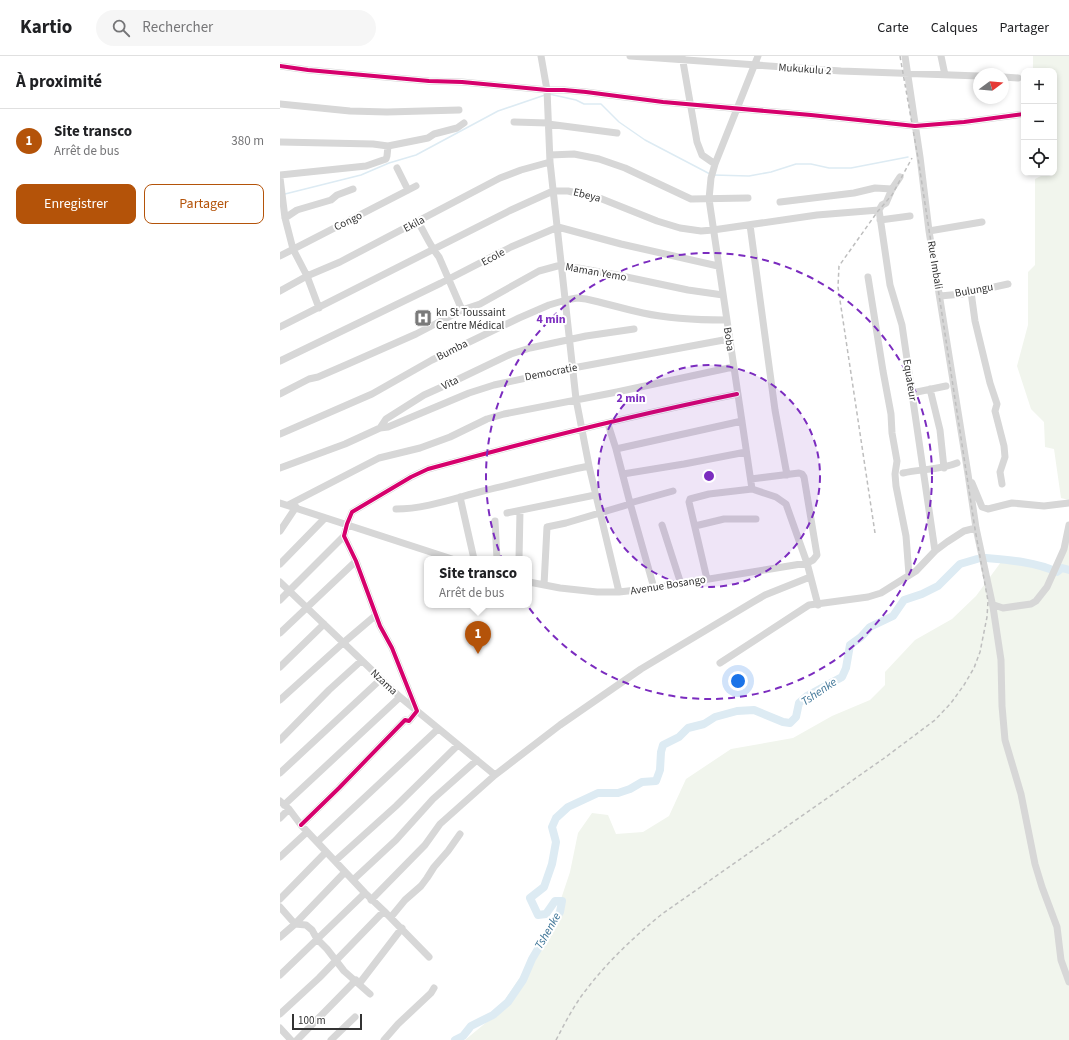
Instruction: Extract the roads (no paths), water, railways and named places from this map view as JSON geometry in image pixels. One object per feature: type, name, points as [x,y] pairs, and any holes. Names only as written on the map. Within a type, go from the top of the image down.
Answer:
[{"type":"street","points":[[540,56],[547,94],[553,191],[576,399],[595,495],[619,592]]},
{"type":"street","name":"Mukukulu 2","points":[[630,56],[682,58],[841,71],[973,76]]},
{"type":"street","name":"Boba","points":[[752,489],[709,199],[711,178],[715,164],[758,56]]},
{"type":"street","name":"Rue Imbali","points":[[905,56],[929,231],[968,474]]},
{"type":"street","points":[[941,56],[945,75]]},
{"type":"street","points":[[682,58],[695,133],[702,155],[715,164]]},
{"type":"street","points":[[280,66],[429,81],[489,84],[547,94],[564,90],[586,92],[691,105],[856,119],[915,126],[964,122],[1021,114]]},
{"type":"street","points":[[1009,77],[1018,78]]},
{"type":"street","points":[[280,104],[350,111],[387,112],[459,110]]},
{"type":"street","points":[[514,122],[548,124],[616,133]]},
{"type":"street","points":[[280,142],[373,144],[388,146],[428,138],[434,134],[457,128],[464,123]]},
{"type":"street","points":[[320,308],[307,276],[293,249],[285,218],[280,177],[366,166],[386,159],[388,156],[388,146]]},
{"type":"street","name":"Ekila","points":[[280,290],[307,276],[340,262],[505,176],[550,159],[574,154],[599,159],[625,168],[691,199],[748,198]]},
{"type":"street","points":[[397,168],[408,190]]},
{"type":"street","points":[[879,210],[882,205],[886,203],[892,189],[900,177]]},
{"type":"street","name":"Congo","points":[[280,256],[416,186]]},
{"type":"street","points":[[780,202],[854,193],[875,188],[892,189]]},
{"type":"street","points":[[285,218],[297,210],[331,200],[337,195],[353,189]]},
{"type":"street","name":"Ebeya","points":[[280,327],[535,198],[553,191],[568,191],[602,199],[680,228],[713,230],[817,215],[879,210]]},
{"type":"street","name":"Equateur","points":[[879,210],[890,285],[902,325],[935,551]]},
{"type":"street","points":[[880,220],[910,216]]},
{"type":"street","points":[[418,222],[433,250],[439,257],[462,310]]},
{"type":"street","points":[[929,231],[982,222]]},
{"type":"street","points":[[750,225],[775,410],[787,475]]},
{"type":"street","points":[[558,227],[621,244],[718,266]]},
{"type":"street","name":"Ecole","points":[[280,361],[448,280],[511,247],[558,227]]},
{"type":"street","name":"Maman Yemo","points":[[280,394],[309,379],[318,377],[416,334],[462,310],[480,304],[539,271],[561,265],[688,290],[723,295]]},
{"type":"street","points":[[868,277],[882,371],[891,414],[892,433],[898,461],[895,474],[896,486],[906,536],[909,575]]},
{"type":"street","name":"Bulungu","points":[[940,296],[971,292],[1008,284]]},
{"type":"street","points":[[971,292],[975,321],[990,383],[997,404],[996,412],[1005,457],[1000,472],[1002,484]]},
{"type":"street","name":"Bumba","points":[[280,434],[372,394],[466,343],[548,305],[566,300],[577,298],[586,299],[643,313],[670,317],[703,320],[726,320]]},
{"type":"street","name":"Vita","points":[[280,468],[345,444],[380,428],[386,419],[424,394],[520,351],[602,333],[634,329]]},
{"type":"street","name":"Democratie","points":[[380,428],[388,427],[494,384],[729,339]]},
{"type":"street","points":[[288,505],[379,458],[420,448],[487,419],[504,414],[733,367]]},
{"type":"street","points":[[912,393],[946,386]]},
{"type":"street","points":[[930,389],[940,430],[944,468]]},
{"type":"street","points":[[280,600],[344,536],[352,512],[376,496],[419,473],[479,455],[737,394]]},
{"type":"street","points":[[616,449],[742,422]]},
{"type":"street","points":[[608,424],[654,588]]},
{"type":"street","points":[[623,474],[746,452]]},
{"type":"street","points":[[903,473],[923,469],[944,468],[957,463]]},
{"type":"street","points":[[396,509],[408,509],[460,498],[549,474],[589,466]]},
{"type":"street","points":[[751,479],[799,473],[802,474],[804,477],[817,555],[813,560],[807,563]]},
{"type":"street","points":[[968,474],[982,507],[985,509],[1012,502],[1044,506],[1069,503]]},
{"type":"street","points":[[968,474],[976,528],[992,607],[995,615],[1001,660],[1005,740],[1021,794],[1035,864],[1057,927],[1061,960],[1069,982]]},
{"type":"street","points":[[707,579],[689,502],[692,497],[752,489],[776,497],[786,504],[807,563],[818,605]]},
{"type":"street","points":[[544,585],[547,527],[600,514],[674,491]]},
{"type":"street","points":[[507,513],[595,495]]},
{"type":"street","points":[[460,498],[473,556]]},
{"type":"street","points":[[280,503],[443,556]]},
{"type":"street","points":[[280,531],[296,507]]},
{"type":"street","points":[[519,556],[520,511]]},
{"type":"street","points":[[280,564],[325,518]]},
{"type":"street","points":[[694,526],[724,519],[756,519]]},
{"type":"street","points":[[494,521],[497,556]]},
{"type":"street","points":[[662,525],[681,584]]},
{"type":"street","points":[[992,607],[1003,608],[1034,603],[1045,590],[1052,577],[1064,549],[1069,525]]},
{"type":"street","points":[[720,663],[810,605],[868,598],[881,593],[916,571],[935,551],[955,536],[976,528]]},
{"type":"street","points":[[301,825],[405,720],[409,721],[417,711],[392,648],[380,626],[356,561],[344,536]]},
{"type":"street","points":[[280,633],[356,561]]},
{"type":"street","name":"Avenue Bosango","points":[[532,583],[597,592],[619,592],[681,584],[807,563]]},
{"type":"street","points":[[371,900],[424,845],[440,824],[495,775],[560,725],[641,669],[764,595],[810,578]]},
{"type":"street","name":"Nzama","points":[[280,582],[400,697],[495,775]]},
{"type":"street","points":[[280,700],[376,615]]},
{"type":"street","points":[[280,667],[324,624]]},
{"type":"street","points":[[280,740],[329,690],[362,661]]},
{"type":"street","points":[[280,773],[381,679]]},
{"type":"street","points":[[280,818],[284,805],[400,697]]},
{"type":"street","points":[[317,842],[438,729]]},
{"type":"street","points":[[335,861],[396,806],[458,745]]},
{"type":"street","points":[[353,880],[396,840],[433,799],[477,760]]},
{"type":"street","points":[[284,805],[307,832],[371,900],[391,917],[428,957]]},
{"type":"street","points":[[280,857],[307,832]]},
{"type":"street","points":[[391,917],[405,900],[428,878],[434,867],[460,834]]},
{"type":"street","points":[[280,898],[326,852]]},
{"type":"street","points":[[280,937],[295,924],[345,872]]},
{"type":"street","points":[[280,975],[365,893]]},
{"type":"street","points":[[280,907],[295,924],[306,925],[312,930],[317,939],[344,971],[370,994]]},
{"type":"street","points":[[280,1014],[384,911]]},
{"type":"street","points":[[297,1040],[358,982],[402,928]]},
{"type":"street","points":[[384,1040],[398,1024],[431,993],[434,988]]},
{"type":"street","points":[[331,1040],[355,1017]]},
{"type":"street","points":[[280,1028],[291,1040]]},
{"type":"waterway","points":[[549,94],[576,100],[584,104],[601,104],[619,122],[645,140],[710,174]]},
{"type":"waterway","points":[[285,194],[361,175],[389,163],[416,155],[498,111],[545,95]]},
{"type":"waterway","points":[[713,175],[749,176],[771,172],[796,164],[811,164],[829,168],[851,168],[908,157]]},
{"type":"waterway","name":"Tshenke","points":[[986,558],[1031,564],[1057,572],[1062,568],[1069,570]]},
{"type":"waterway","name":"Tshenke","points":[[455,1040],[463,1036],[471,1026],[493,1015],[508,1002],[523,980],[532,959],[560,912],[562,901],[555,901],[546,914],[538,915],[530,898],[544,887],[552,864],[556,842],[552,827],[556,818],[568,807],[598,793],[618,793],[630,789],[642,782],[656,781],[660,770],[663,745],[679,737],[688,728],[704,724],[715,717],[737,711],[754,710],[783,722],[790,723],[796,717],[799,703],[807,696],[842,677],[846,668],[850,645],[861,637],[870,627],[893,616],[904,600],[922,594],[938,586],[960,564],[977,559]]},
{"type":"railway","points":[[556,1040],[586,990],[612,959],[631,941],[662,914],[883,759],[935,720],[951,703],[964,685],[974,668],[980,652],[987,617],[988,601],[975,529],[918,158],[900,56]]},
{"type":"railway","points":[[875,533],[838,287],[839,266],[878,211],[892,195],[912,158]]},
{"type":"place","name":"kn St Toussaint Centre Médical","points":[[423,318]]},
{"type":"place","name":"Site transco","points":[[478,654]]}]
